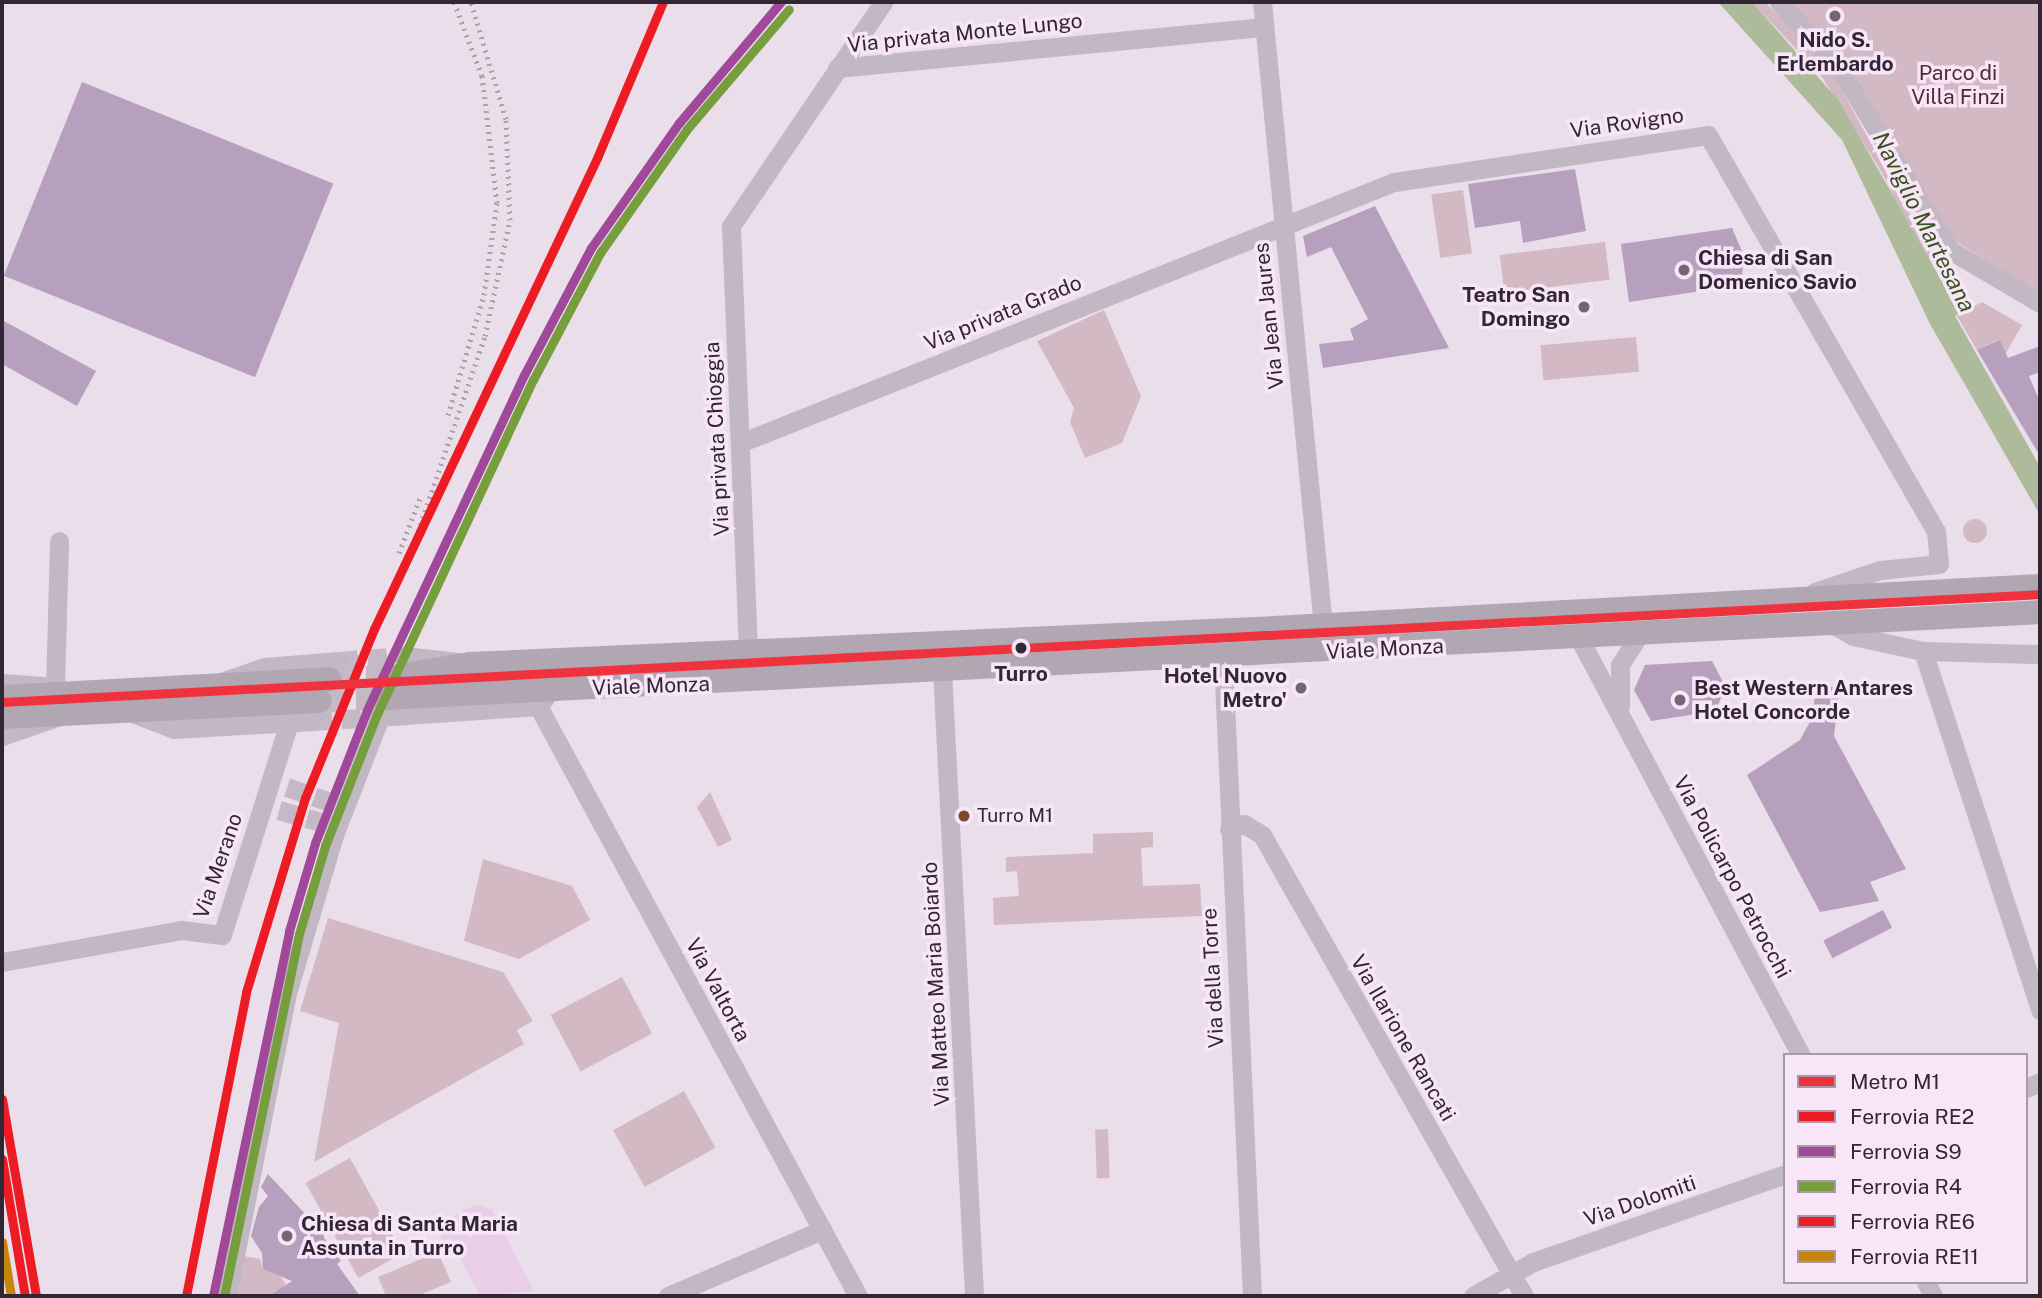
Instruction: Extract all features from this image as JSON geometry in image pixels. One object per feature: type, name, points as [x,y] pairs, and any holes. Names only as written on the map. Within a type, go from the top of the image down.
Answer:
[{"type":"main road","name":"Viale Monza","points":[[387,693],[470,664],[1323,626],[2040,586]]},
{"type":"main road","name":"Viale Monza","points":[[387,693],[546,698],[942,670],[1223,658],[2040,612]]},
{"type":"main road","points":[[942,641],[942,670]]},
{"type":"main road","points":[[748,650],[750,682]]},
{"type":"main road","points":[[2,697],[217,684],[326,691]]},
{"type":"main road","points":[[2,718],[127,711],[326,691]]},
{"type":"street","points":[[837,68],[883,2]]},
{"type":"street","name":"Via Jean Jaures","points":[[1262,2],[1323,626]]},
{"type":"street","points":[[1779,2],[1846,78],[1950,250],[2040,303]]},
{"type":"street","name":"Via privata Monte Lungo","points":[[837,68],[1264,27]]},
{"type":"street","name":"Via privata Chioggia","points":[[748,650],[731,226],[837,68]]},
{"type":"street","name":"Via Rovigno","points":[[1283,226],[1394,182],[1708,135],[1934,524],[1939,564]]},
{"type":"street","name":"Via privata Grado","points":[[740,443],[1283,226]]},
{"type":"street","points":[[55,687],[58,541]]},
{"type":"street","name":"Viale Monza","points":[[1771,603],[1880,570],[1939,564]]},
{"type":"street","points":[[1828,622],[1853,636],[1923,651],[2040,654]]},
{"type":"street","name":"Via Policarpo Petrocchi","points":[[1623,721],[1619,671],[1639,635]]},
{"type":"street","name":"Via Policarpo Petrocchi","points":[[1579,638],[1800,1053]]},
{"type":"street","points":[[1923,651],[2040,1010]]},
{"type":"street","name":"Via della Torre","points":[[1223,658],[1252,1296]]},
{"type":"street","name":"Via Matteo Maria Boiardo","points":[[942,670],[974,1296]]},
{"type":"street","points":[[2,683],[87,690]]},
{"type":"street","points":[[127,711],[174,729],[289,723],[326,691]]},
{"type":"street","points":[[227,1296],[270,1060],[334,826],[387,693]]},
{"type":"street","name":"Via Valtorta","points":[[546,698],[858,1296]]},
{"type":"street","points":[[2,736],[61,715]]},
{"type":"street","name":"Via Merano","points":[[2,962],[181,930],[222,935],[279,784],[289,723]]},
{"type":"street","name":"Via Ilarione Rancati","points":[[1229,828],[1244,824],[1262,835],[1524,1296]]},
{"type":"street","name":"Via Dolomiti","points":[[1473,1296],[1533,1262],[1783,1175]]},
{"type":"street","points":[[668,1296],[822,1230]]},
{"type":"green space","points":[[1752,2],[1765,2],[1828,65],[1939,267],[1920,251],[1882,173],[1822,77]]},
{"type":"green space","name":"Parco di Villa Finzi","points":[[1791,2],[2040,2],[2040,295],[1952,239],[1852,70]]},
{"type":"green space","points":[[1463,190],[1472,253],[1440,258],[1431,194]]},
{"type":"green space","points":[[1605,242],[1610,280],[1504,293],[1500,255]]},
{"type":"green space","points":[[1949,284],[1969,309],[1982,302],[2022,325],[2006,353],[1999,340],[1977,350],[1957,316],[1962,312]]},
{"type":"green space","points":[[1104,310],[1141,396],[1122,443],[1085,458],[1070,422],[1074,408],[1037,341]]},
{"type":"green space","points":[[1636,337],[1639,372],[1543,380],[1540,345]]},
{"type":"green space","points":[[1975,519],[1984,522],[1987,531],[1984,540],[1975,543],[1966,540],[1963,531],[1966,522]]},
{"type":"green space","points":[[710,792],[732,840],[718,847],[697,807]]},
{"type":"green space","points":[[1153,832],[1153,847],[1141,848],[1143,886],[1200,884],[1202,916],[994,925],[993,898],[1019,896],[1017,871],[1006,872],[1006,857],[1093,853],[1093,834]]},
{"type":"green space","points":[[483,859],[572,886],[590,920],[519,959],[464,941]]},
{"type":"green space","points":[[328,918],[503,972],[533,1021],[517,1030],[524,1044],[314,1162],[339,1023],[300,1011]]},
{"type":"green space","points":[[622,977],[652,1034],[581,1072],[550,1015]]},
{"type":"green space","points":[[684,1091],[716,1148],[645,1187],[613,1130]]},
{"type":"green space","points":[[1095,1129],[1108,1129],[1110,1178],[1097,1178]]},
{"type":"green space","points":[[350,1158],[403,1253],[358,1278],[305,1183]]},
{"type":"green space","points":[[438,1252],[451,1282],[417,1296],[386,1296],[378,1277]]},
{"type":"green space","points":[[243,1256],[260,1259],[263,1269],[276,1271],[286,1284],[274,1296],[235,1296]]},
{"type":"shaded area","points":[[1718,2],[1752,2],[1839,101],[1960,313],[1955,316],[2040,467],[2040,515],[1930,324],[1842,140]]},
{"type":"shaded area","points":[[476,1204],[492,1210],[534,1291],[480,1296],[450,1238],[443,1241],[436,1225]]},
{"type":"building","points":[[82,82],[333,184],[255,377],[4,276]]},
{"type":"building","points":[[1575,169],[1586,231],[1523,243],[1520,221],[1475,228],[1468,184]]},
{"type":"building","points":[[1375,206],[1449,348],[1323,368],[1319,344],[1354,340],[1350,329],[1368,319],[1331,247],[1307,257],[1303,236]]},
{"type":"building","name":"Chiesa di San Domenico Savio","points":[[1732,228],[1744,256],[1741,285],[1629,302],[1621,244]]},
{"type":"building","points":[[2,320],[96,371],[77,406],[2,364]]},
{"type":"building","points":[[2000,340],[2008,358],[2040,346],[2040,372],[2029,376],[2040,402],[2040,456],[1977,350]]},
{"type":"building","name":"Best Western Antares Hotel Concorde","points":[[1712,661],[1725,686],[1716,711],[1651,721],[1634,690],[1645,665]]},
{"type":"building","points":[[1816,687],[1840,687],[1834,736],[1906,869],[1870,882],[1879,901],[1820,912],[1747,775],[1800,740],[1812,718]]},
{"type":"building","points":[[1883,910],[1892,928],[1832,958],[1823,940]]},
{"type":"building","name":"Chiesa di Santa Maria Assunta in Turro","points":[[268,1174],[309,1218],[323,1223],[324,1238],[341,1261],[337,1264],[360,1296],[269,1296],[292,1281],[263,1269],[262,1253],[251,1236],[259,1207],[268,1196],[261,1187]]},
{"type":"tunnel","points":[[339,661],[403,656]]},
{"type":"tunnel","points":[[330,679],[393,677]]},
{"type":"tunnel","points":[[320,701],[384,698]]},
{"type":"tunnel","points":[[313,721],[377,717]]},
{"type":"tunnel","points":[[287,787],[339,805]]},
{"type":"tunnel","points":[[279,810],[331,825]]},
{"type":"railway","points":[[448,415],[484,295],[497,203],[482,76],[454,2]]},
{"type":"railway","points":[[409,558],[485,336],[510,220],[506,119],[471,2]]},
{"type":"railway","points":[[399,553],[420,498]]},
{"type":"metro line","name":"M1","points":[[2,702],[2040,594]]},
{"type":"rail line","name":"RE2","points":[[186,1296],[246,992],[305,798],[374,629],[597,158],[663,2]]},
{"type":"rail line","name":"S9","points":[[213,1296],[289,931],[315,843],[367,710],[524,375],[591,248],[679,123],[781,2]]},
{"type":"rail line","name":"R4","points":[[224,1296],[299,934],[325,846],[377,714],[533,380],[600,253],[687,129],[789,9]]},
{"type":"rail line","name":"RE2","points":[[2,1099],[36,1296]]},
{"type":"rail line","name":"RE6","points":[[2,1159],[25,1296]]},
{"type":"rail line","name":"RE11","points":[[2,1242],[11,1296]]},
{"type":"place","name":"Nido S. Erlembardo","points":[[1835,16]]},
{"type":"place","name":"Chiesa di San Domenico Savio","points":[[1684,270]]},
{"type":"place","name":"Teatro San Domingo","points":[[1584,307]]},
{"type":"place","name":"Turro","points":[[1021,648]]},
{"type":"place","name":"Hotel Nuovo Metro'","points":[[1301,688]]},
{"type":"place","name":"Best Western Antares Hotel Concorde","points":[[1680,700]]},
{"type":"place","name":"Turro M1","points":[[964,816]]},
{"type":"place","name":"Chiesa di Santa Maria Assunta in Turro","points":[[287,1236]]},
{"type":"water label","name":"Naviglio Martesana","points":[[1924,222]]}]
